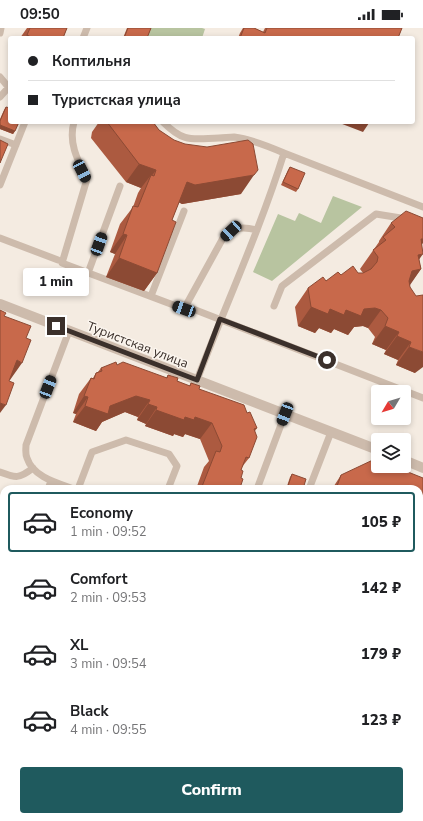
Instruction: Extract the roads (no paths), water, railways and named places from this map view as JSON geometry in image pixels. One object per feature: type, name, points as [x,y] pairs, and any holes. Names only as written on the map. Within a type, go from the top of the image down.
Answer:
[{"type":"street","name":"Туристская улица","points":[[0,304],[371,447]]},
{"type":"street","points":[[411,463],[423,468]]},
{"type":"lane","points":[[0,33],[1,28]]},
{"type":"lane","points":[[0,77],[8,88]]},
{"type":"lane","points":[[0,97],[8,90]]},
{"type":"lane","points":[[0,185],[24,124]]},
{"type":"lane","points":[[73,124],[72,146],[87,179],[62,263],[184,309],[223,238],[231,231],[240,228],[257,230]]},
{"type":"lane","points":[[165,124],[184,138],[196,139],[234,137],[266,145],[423,207]]},
{"type":"lane","points":[[0,139],[16,145]]},
{"type":"lane","points":[[197,380],[220,319],[270,198],[284,153]]},
{"type":"lane","points":[[88,273],[120,186]]},
{"type":"lane","points":[[151,296],[184,211]]},
{"type":"lane","points":[[274,306],[282,286],[376,214],[407,219],[423,228]]},
{"type":"lane","points":[[0,238],[58,260]]},
{"type":"lane","points":[[193,309],[423,398]]},
{"type":"lane","points":[[62,485],[51,481],[33,468],[26,457],[26,445],[69,331]]},
{"type":"lane","points":[[258,485],[285,414]]},
{"type":"lane","points":[[311,485],[331,432]]},
{"type":"lane","points":[[80,485],[92,452],[126,440],[169,454],[177,466],[170,485]]},
{"type":"lane","points":[[0,472],[12,476],[22,476],[33,468]]},
{"type":"lane","points":[[50,485],[51,481]]},
{"type":"lane","points":[[284,821],[304,821]]}]
